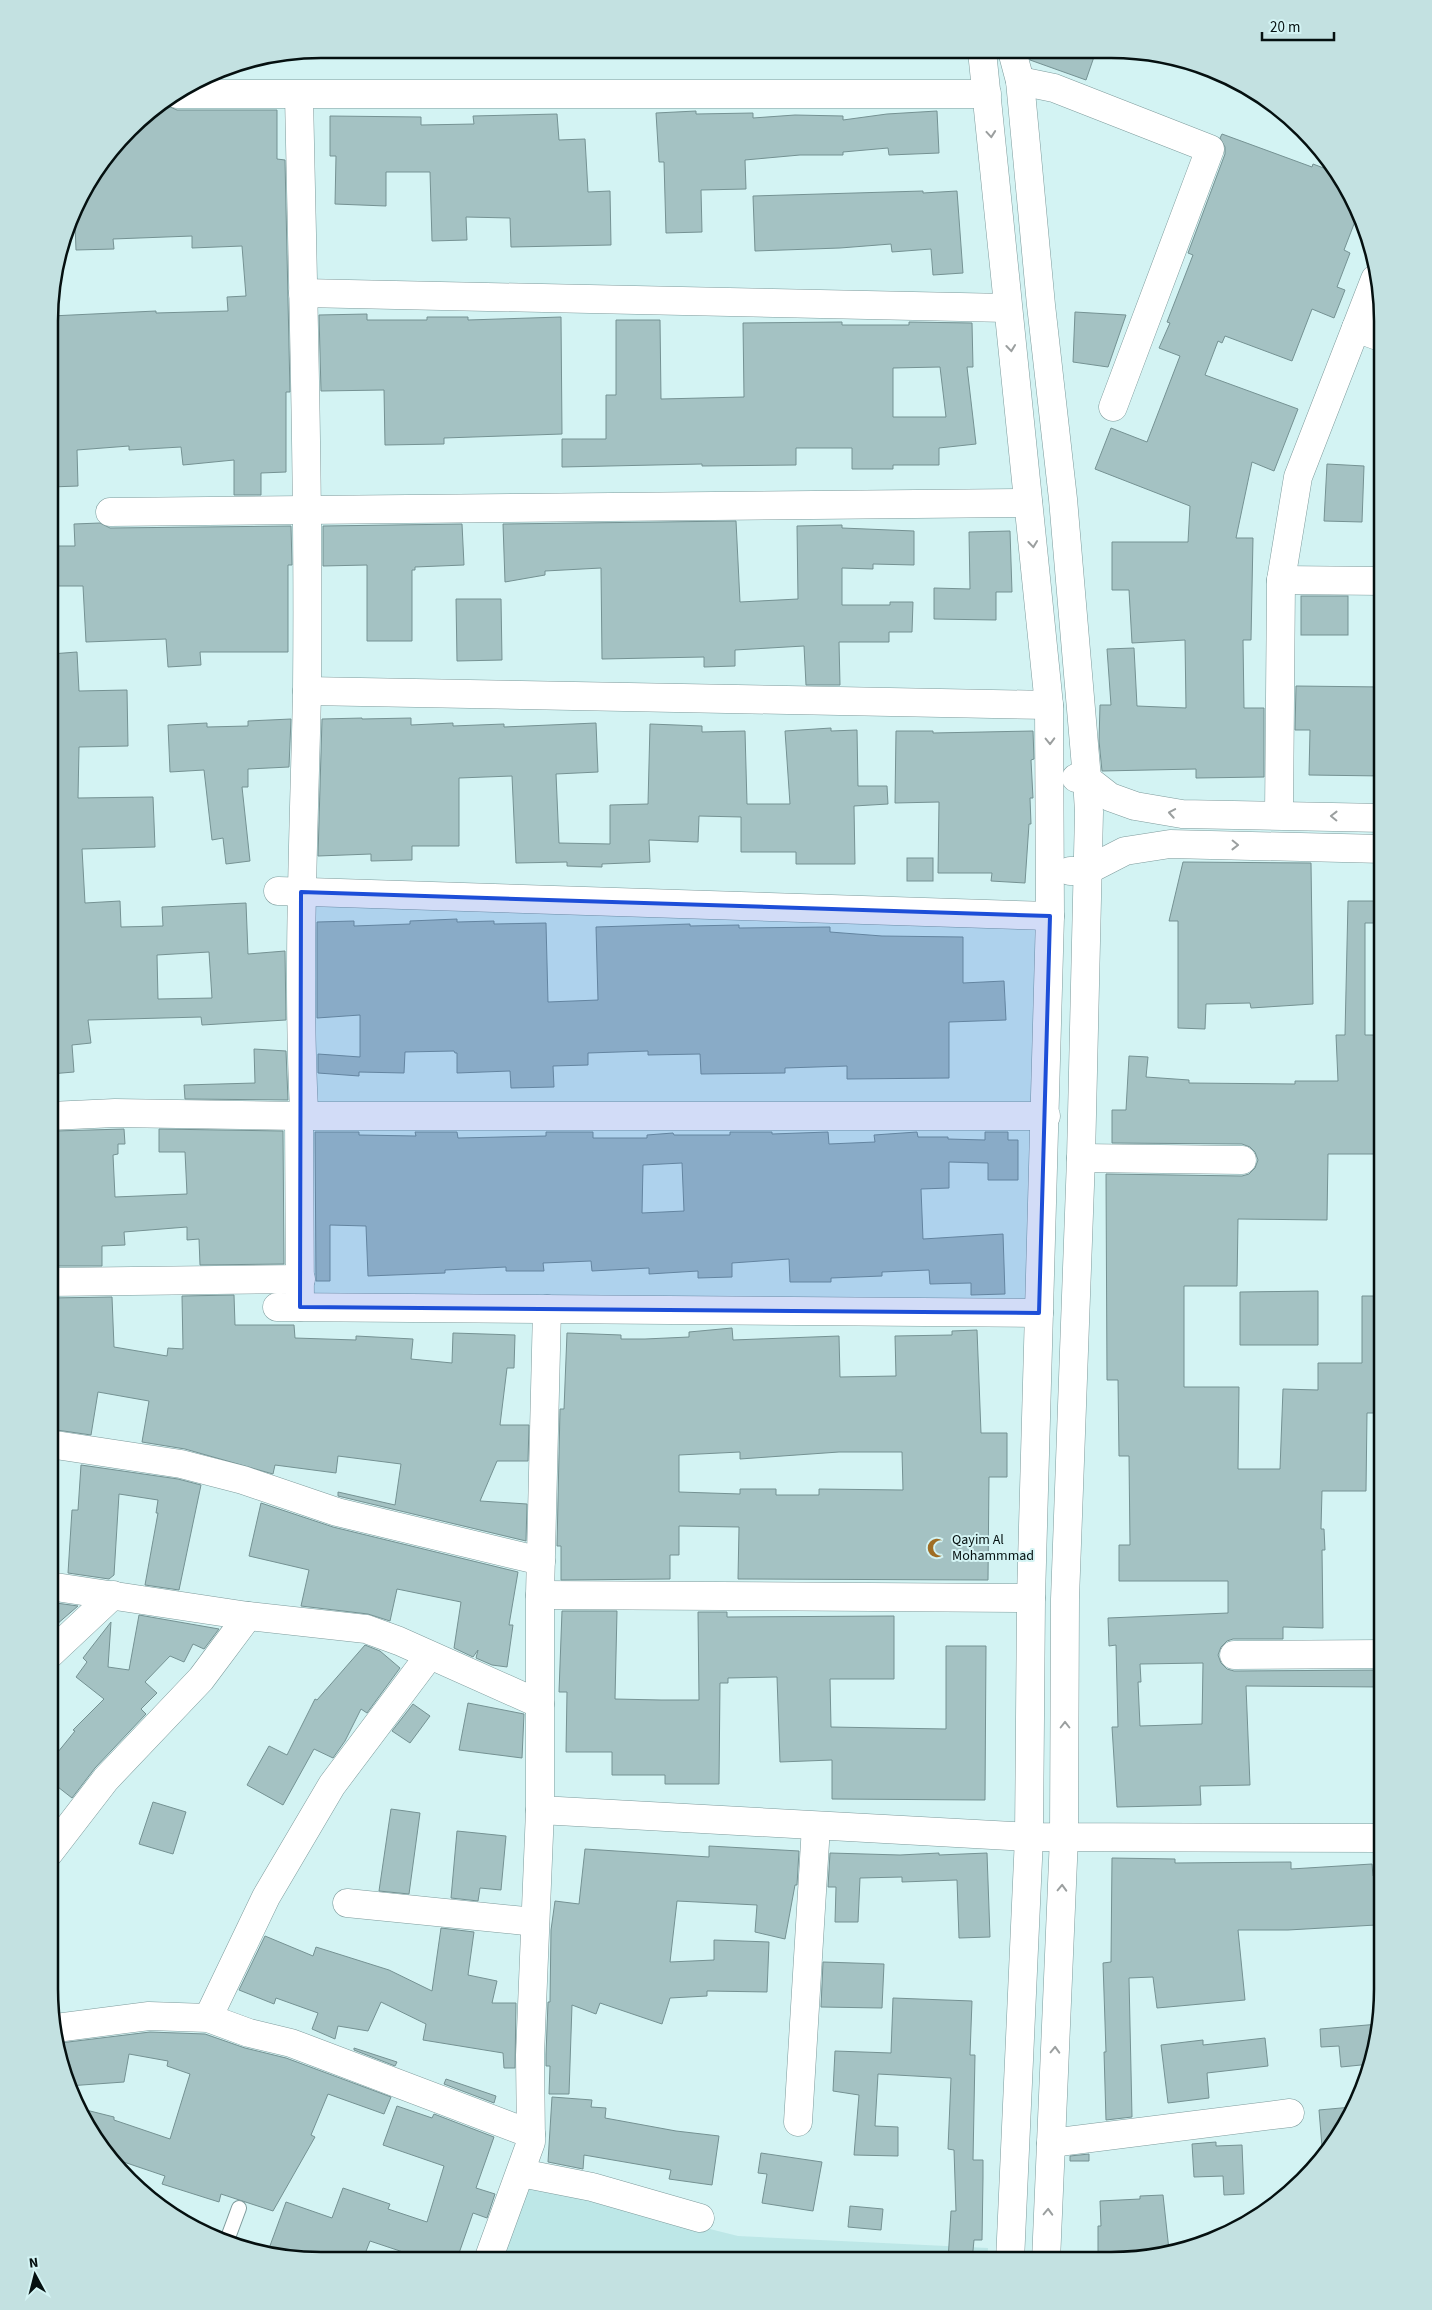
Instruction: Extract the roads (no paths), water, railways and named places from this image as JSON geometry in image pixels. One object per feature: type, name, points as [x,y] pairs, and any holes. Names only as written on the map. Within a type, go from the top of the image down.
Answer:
[{"type":"street","points":[[983,58],[1049,705],[1051,778],[1046,1116],[1031,1598],[1029,1837],[1010,2252]]},
{"type":"street","points":[[1014,58],[1020,81],[1041,305],[1063,499],[1088,778],[1081,1158],[1065,1599],[1064,1837],[1046,2252]]},
{"type":"street","points":[[1020,81],[1054,88],[1210,149],[1113,407]]},
{"type":"street","points":[[187,94],[987,94]]},
{"type":"street","points":[[299,95],[306,510],[306,692],[290,891],[304,1110],[299,1116],[301,1279],[289,1307],[1039,1313]]},
{"type":"street","points":[[1279,815],[1281,580],[1298,477],[1372,286]]},
{"type":"street","points":[[303,293],[1007,308]]},
{"type":"street","points":[[1356,328],[1374,335]]},
{"type":"street","points":[[110,512],[1028,503]]},
{"type":"street","points":[[1281,580],[1374,581]]},
{"type":"street","points":[[306,692],[1049,705]]},
{"type":"street","points":[[1051,778],[1088,778],[1110,797],[1135,806],[1182,814],[1374,818]]},
{"type":"street","points":[[1051,871],[1086,871],[1125,851],[1170,844],[1374,849]]},
{"type":"street","points":[[290,891],[1050,916]]},
{"type":"street","points":[[58,1116],[115,1113],[299,1116],[1046,1116]]},
{"type":"street","points":[[1081,1158],[1242,1160]]},
{"type":"street","points":[[58,1282],[301,1279]]},
{"type":"street","points":[[491,2252],[531,2142],[530,2055],[540,1810],[540,1595],[546,1309]]},
{"type":"street","points":[[58,1445],[181,1464],[242,1480],[337,1512],[541,1561]]},
{"type":"street","points":[[58,1587],[248,1616],[366,1629],[399,1641],[540,1704]]},
{"type":"street","points":[[540,1595],[1031,1598]]},
{"type":"street","points":[[58,1647],[113,1596]]},
{"type":"street","points":[[58,1841],[106,1779],[201,1679],[248,1616]]},
{"type":"street","points":[[1234,1655],[1374,1654]]},
{"type":"street","points":[[208,2018],[266,1897],[332,1785],[429,1656]]},
{"type":"street","points":[[540,1810],[1029,1837],[1374,1838]]},
{"type":"street","points":[[798,2122],[816,1826]]},
{"type":"street","points":[[347,1903],[535,1922]]},
{"type":"street","points":[[61,2027],[149,2016],[208,2018],[249,2033],[291,2043],[531,2134]]},
{"type":"street","points":[[1051,2143],[1290,2113]]},
{"type":"street","points":[[521,2173],[592,2187],[700,2218]]},
{"type":"lane","points":[[229,2236],[239,2208]]},
{"type":"place","name":"Qayim Al Mohammmad","points":[[937,1548]]}]
